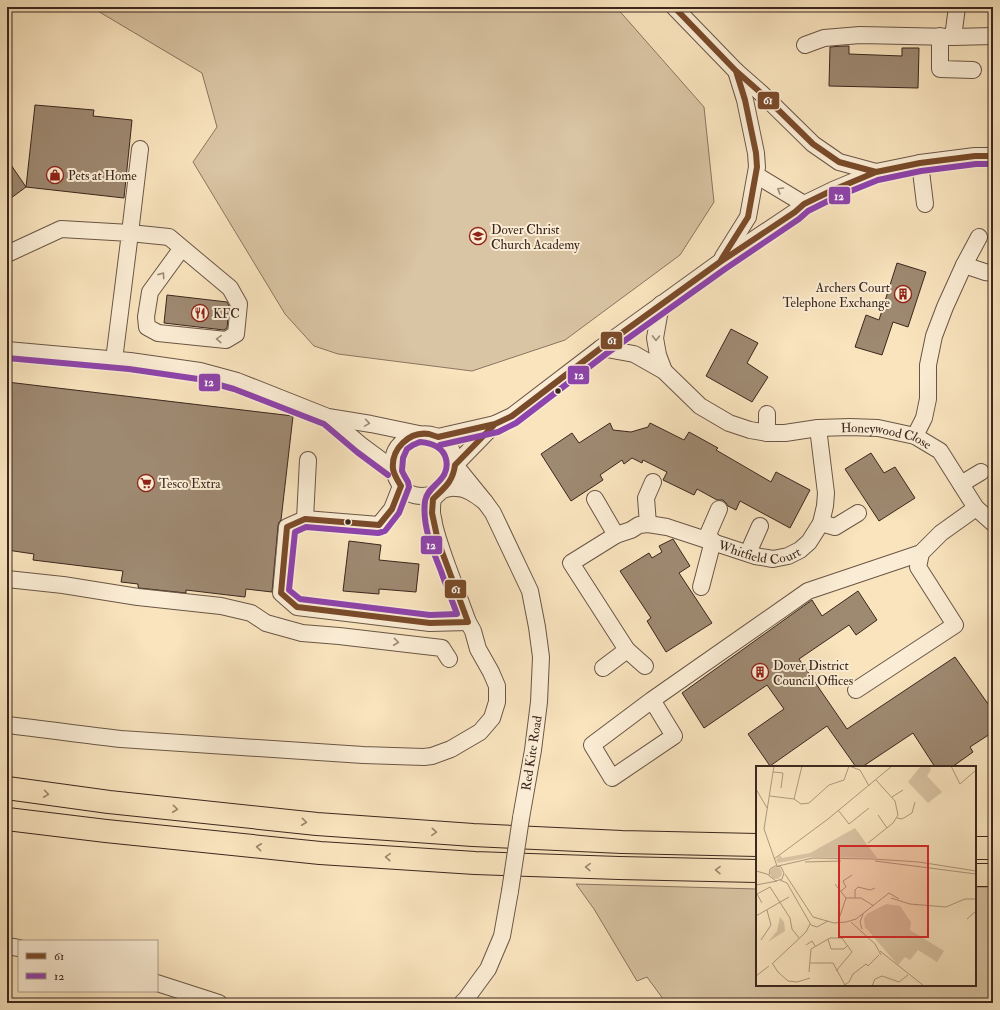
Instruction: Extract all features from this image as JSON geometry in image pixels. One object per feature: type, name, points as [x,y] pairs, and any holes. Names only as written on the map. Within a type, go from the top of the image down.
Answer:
[{"type":"highway","points":[[7,788],[109,802],[325,824],[473,835],[606,841],[756,845]]},
{"type":"highway","points":[[7,819],[106,831],[320,853],[475,863],[756,871]]},
{"type":"highway","points":[[976,848],[993,848]]},
{"type":"highway","points":[[976,875],[993,875]]},
{"type":"street","points":[[674,7],[736,71],[761,93],[813,144],[839,162],[876,172]]},
{"type":"street","points":[[957,7],[947,37],[940,69],[973,70]]},
{"type":"street","points":[[805,45],[824,38],[860,35],[947,37],[993,36]]},
{"type":"street","points":[[720,262],[748,217],[757,167],[756,153],[745,100],[736,71]]},
{"type":"street","points":[[114,360],[140,149]]},
{"type":"street","points":[[438,437],[495,424],[512,416],[661,304],[720,262],[795,212],[804,204],[876,172],[920,163],[975,156],[993,156]]},
{"type":"street","points":[[920,163],[925,204]]},
{"type":"street","points":[[756,175],[804,204]]},
{"type":"street","points":[[7,254],[61,229],[169,237],[230,288],[239,304],[236,334],[226,340],[158,333],[147,327],[146,317],[150,292],[182,248]]},
{"type":"street","points":[[915,436],[924,418],[928,399],[928,365],[934,336],[964,265],[980,237]]},
{"type":"street","points":[[964,265],[993,273]]},
{"type":"street","name":"Honeywood Close","points":[[661,304],[655,338],[658,355],[664,371]]},
{"type":"street","name":"Honeywood Close","points":[[601,348],[634,354],[664,371],[700,406],[729,423],[750,430],[767,433],[785,433],[818,428],[878,428],[915,436],[940,451],[976,508],[993,523]]},
{"type":"street","points":[[7,350],[130,361],[200,371],[237,381],[328,417],[419,434],[429,434],[438,437],[445,442],[450,449],[454,457],[455,465],[454,474],[449,483],[433,499],[432,513],[438,541],[468,622],[473,631],[478,649],[497,686],[497,702],[492,718],[480,732],[451,749],[424,758],[121,739],[7,725]]},
{"type":"street","points":[[767,433],[768,414]]},
{"type":"street","points":[[328,417],[362,446],[393,469]]},
{"type":"street","points":[[455,465],[495,424]]},
{"type":"street","name":"Whitfield Court","points":[[627,650],[571,563],[616,535],[631,530],[639,525],[648,524],[666,527],[755,556],[774,559],[788,556],[800,550],[809,542],[821,523],[825,506],[826,493],[823,464],[819,446],[818,428]]},
{"type":"street","points":[[419,434],[410,437],[397,448],[394,457],[393,469],[396,478],[408,493],[416,495],[427,496],[435,494],[443,489]]},
{"type":"street","points":[[305,519],[308,460]]},
{"type":"street","name":"Red Kite Road","points":[[455,465],[493,513],[530,591],[541,657],[539,702],[533,750],[502,936],[488,969],[462,1003]]},
{"type":"street","points":[[961,484],[981,472]]},
{"type":"street","points":[[648,524],[646,498],[653,482]]},
{"type":"street","points":[[401,486],[392,509],[379,525],[305,519],[287,527],[281,593],[296,607],[430,623],[468,622]]},
{"type":"street","name":"Red Kite Road","points":[[443,489],[464,489],[485,502]]},
{"type":"street","points":[[595,499],[616,535]]},
{"type":"street","points":[[652,700],[674,736],[612,778],[592,745],[652,700],[808,591],[920,553],[941,533],[976,508]]},
{"type":"street","points":[[701,587],[709,540],[719,509]]},
{"type":"street","points":[[821,523],[835,527],[858,513]]},
{"type":"street","points":[[748,553],[760,526]]},
{"type":"street","points":[[856,690],[956,625],[918,567],[920,553]]},
{"type":"street","points":[[7,579],[63,585],[138,597],[221,606],[251,613],[266,623],[302,633],[442,648],[449,659]]},
{"type":"street","points":[[603,668],[627,650],[646,666]]},
{"type":"street","points":[[7,946],[18,948]]},
{"type":"street","points":[[158,983],[219,1003]]},
{"type":"shaded area","name":"Dover Christ Church Academy","points":[[91,7],[616,7],[704,107],[714,202],[680,255],[565,340],[472,371],[338,354],[314,346],[285,314],[193,162],[217,127],[202,73]]},
{"type":"shaded area","points":[[576,884],[756,889],[756,986],[976,986],[976,887],[993,887],[993,1003],[666,1003],[647,977],[637,981],[594,909]]},
{"type":"building","points":[[849,46],[849,54],[902,56],[902,48],[919,48],[918,88],[829,86],[830,47]]},
{"type":"building","points":[[35,105],[94,110],[93,116],[132,120],[124,198],[26,187]]},
{"type":"building","points":[[7,159],[26,187],[7,201]]},
{"type":"building","name":"Archers Court Telephone Exchange","points":[[897,263],[926,272],[908,327],[893,322],[882,355],[855,347],[866,315],[879,320]]},
{"type":"building","name":"KFC","points":[[167,295],[227,302],[229,306],[227,328],[224,330],[164,323]]},
{"type":"building","points":[[731,329],[758,343],[747,363],[768,377],[752,402],[706,376]]},
{"type":"building","name":"Tesco Extra","points":[[7,382],[293,416],[281,520],[278,526],[272,592],[246,589],[245,597],[186,590],[186,593],[139,588],[138,584],[121,582],[123,571],[33,560],[34,554],[7,550]]},
{"type":"building","points":[[610,423],[613,430],[631,432],[648,427],[650,423],[684,440],[689,432],[718,448],[716,450],[771,482],[776,472],[810,490],[790,528],[740,501],[736,510],[728,506],[723,500],[717,500],[697,489],[694,495],[663,480],[667,472],[643,460],[642,463],[632,458],[624,464],[622,460],[600,475],[603,480],[571,501],[541,454],[572,433],[579,443]]},
{"type":"building","points":[[871,453],[884,473],[895,467],[915,498],[879,521],[845,469]]},
{"type":"building","points":[[673,539],[690,566],[679,573],[712,623],[666,652],[647,621],[651,618],[620,571],[649,553],[652,558],[662,552],[659,546]]},
{"type":"building","points":[[349,541],[381,545],[379,560],[419,564],[416,592],[379,589],[379,594],[343,591]]},
{"type":"building","points":[[858,591],[877,620],[856,635],[849,625],[799,659],[847,729],[955,657],[993,711],[993,732],[970,747],[973,752],[953,766],[934,766],[913,733],[864,766],[855,766],[827,726],[770,766],[748,734],[784,709],[767,685],[704,728],[682,693],[812,600],[822,616]]},
{"type":"transit line","name":"61","points":[[674,7],[736,71],[761,93],[813,144],[839,162],[876,172]]},
{"type":"transit line","name":"61","points":[[721,260],[748,217],[757,167],[756,153],[745,100],[736,71]]},
{"type":"transit line","name":"61","points":[[495,424],[512,416],[601,348],[720,262],[795,212],[804,204],[876,172],[920,163],[975,156],[993,156]]},
{"type":"transit line","name":"12","points":[[440,445],[498,432],[516,423],[606,354],[725,269],[799,219],[808,211],[836,197],[878,180],[921,171],[976,164],[993,164]]},
{"type":"transit line","name":"12","points":[[7,358],[129,369],[198,379],[234,389],[324,424],[357,452],[388,475]]},
{"type":"transit line","name":"61","points":[[495,424],[455,465],[450,480],[433,499],[432,513],[438,541],[468,622],[430,623],[297,607],[281,593],[287,527],[305,519],[379,525],[392,509],[401,486],[396,478],[393,469],[393,462],[398,448],[408,438],[422,434],[429,434],[438,437],[495,424]]},
{"type":"transit line","name":"12","points":[[420,442],[429,443],[436,446],[442,451],[446,459],[447,466],[445,473],[427,496],[424,510],[426,528],[431,546],[457,614],[430,615],[300,599],[289,590],[295,532],[306,527],[378,533],[385,531],[399,513],[409,487],[402,471],[403,458],[407,449],[420,442]]},
{"type":"place","name":"Pets at Home","points":[[55,175]]},
{"type":"place","name":"Dover Christ Church Academy","points":[[478,236]]},
{"type":"place","name":"Archers Court Telephone Exchange","points":[[903,294]]},
{"type":"place","name":"KFC","points":[[200,313]]},
{"type":"place","name":"Tesco Extra","points":[[146,483]]},
{"type":"place","name":"Dover District Council Offices","points":[[760,672]]}]
